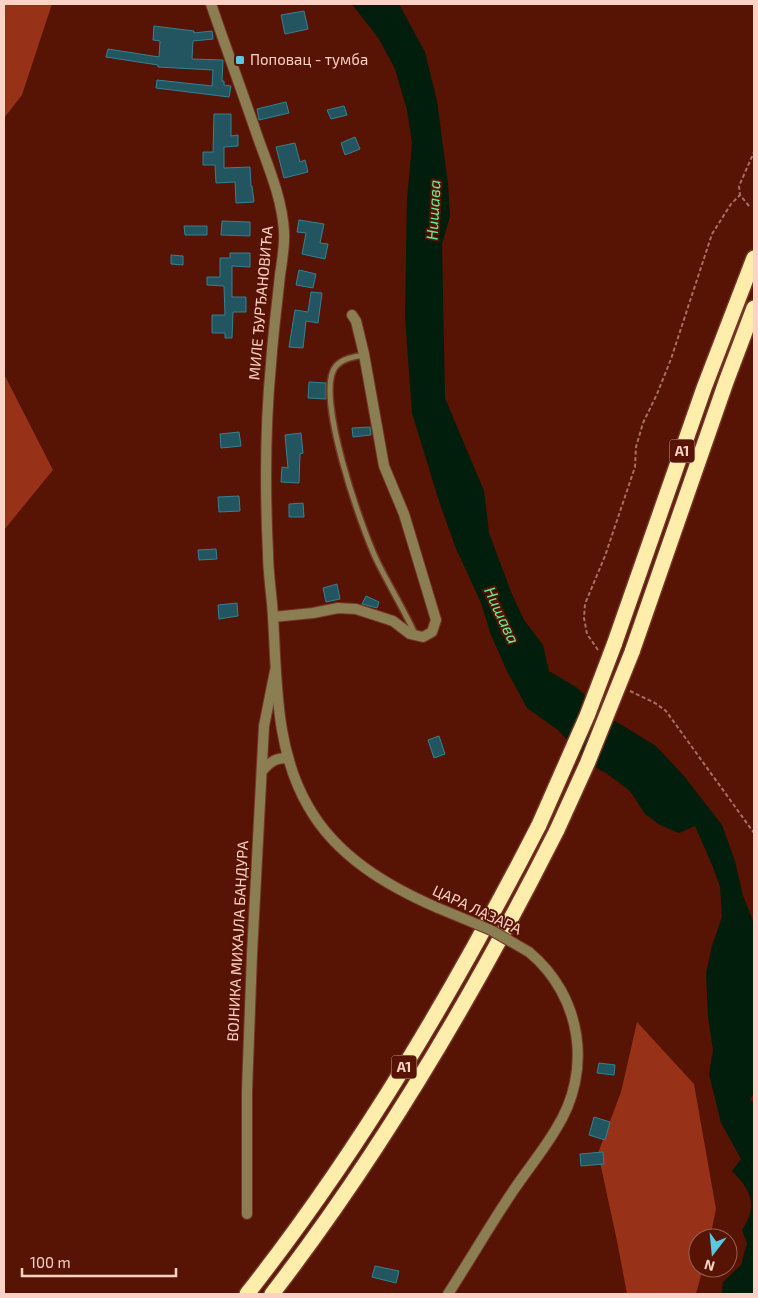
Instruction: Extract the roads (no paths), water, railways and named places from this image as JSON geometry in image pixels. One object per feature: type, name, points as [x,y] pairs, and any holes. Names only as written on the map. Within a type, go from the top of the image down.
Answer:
[{"type":"highway","name":"A1","points":[[247,1294],[308,1213],[391,1088],[479,939],[539,825],[587,716],[614,645],[704,388],[754,258]]},
{"type":"highway","name":"A1","points":[[272,1294],[344,1196],[422,1077],[509,926],[557,830],[590,756],[632,652],[718,404],[754,308]]},
{"type":"street","name":"МИЛЕ ЂУРЂАНОВИЋА","points":[[211,4],[277,194],[284,233],[270,365],[266,471],[268,555],[273,617]]},
{"type":"street","points":[[273,617],[313,613],[338,608],[356,608],[393,621],[410,634],[423,637],[432,632],[436,620],[418,566],[404,514],[384,466],[364,354],[356,321],[352,315]]},
{"type":"street","name":"ЦАРА ЛАЗАРА","points":[[273,617],[279,714],[288,758],[299,790],[326,833],[340,847],[378,877],[410,895],[491,930],[529,952],[551,975],[560,988],[576,1027],[578,1052],[576,1084],[572,1098],[557,1129],[513,1191],[448,1294]]},
{"type":"street","name":"ВОЈНИКА МИХАЈЛА БАНДУРА","points":[[247,1214],[247,1091],[260,791],[263,770],[264,726],[275,670]]},
{"type":"street","points":[[263,770],[271,761],[279,758],[288,758]]},
{"type":"lane","points":[[364,354],[345,360],[335,367],[330,386],[332,420],[358,513],[378,563],[402,606],[415,635]]},
{"type":"water","name":"Нишава","points":[[352,4],[399,4],[425,52],[437,101],[448,184],[450,216],[442,244],[445,398],[484,491],[489,533],[511,592],[524,620],[543,645],[549,671],[576,687],[610,718],[656,746],[684,776],[722,825],[735,861],[743,896],[754,923],[754,1093],[750,1099],[754,1103],[754,1294],[722,1294],[723,1282],[727,1278],[738,1278],[738,1268],[741,1265],[747,1243],[742,1230],[750,1213],[751,1199],[744,1185],[732,1171],[741,1159],[721,1123],[709,1074],[713,1050],[708,1017],[706,973],[712,946],[722,917],[720,887],[695,826],[679,833],[660,825],[645,814],[630,791],[606,773],[591,765],[558,730],[527,708],[507,671],[491,635],[481,603],[455,546],[412,413],[405,316],[407,200],[412,143],[407,110],[395,69],[379,39]]},
{"type":"place","name":"Поповац - тумба","points":[[240,60]]}]
